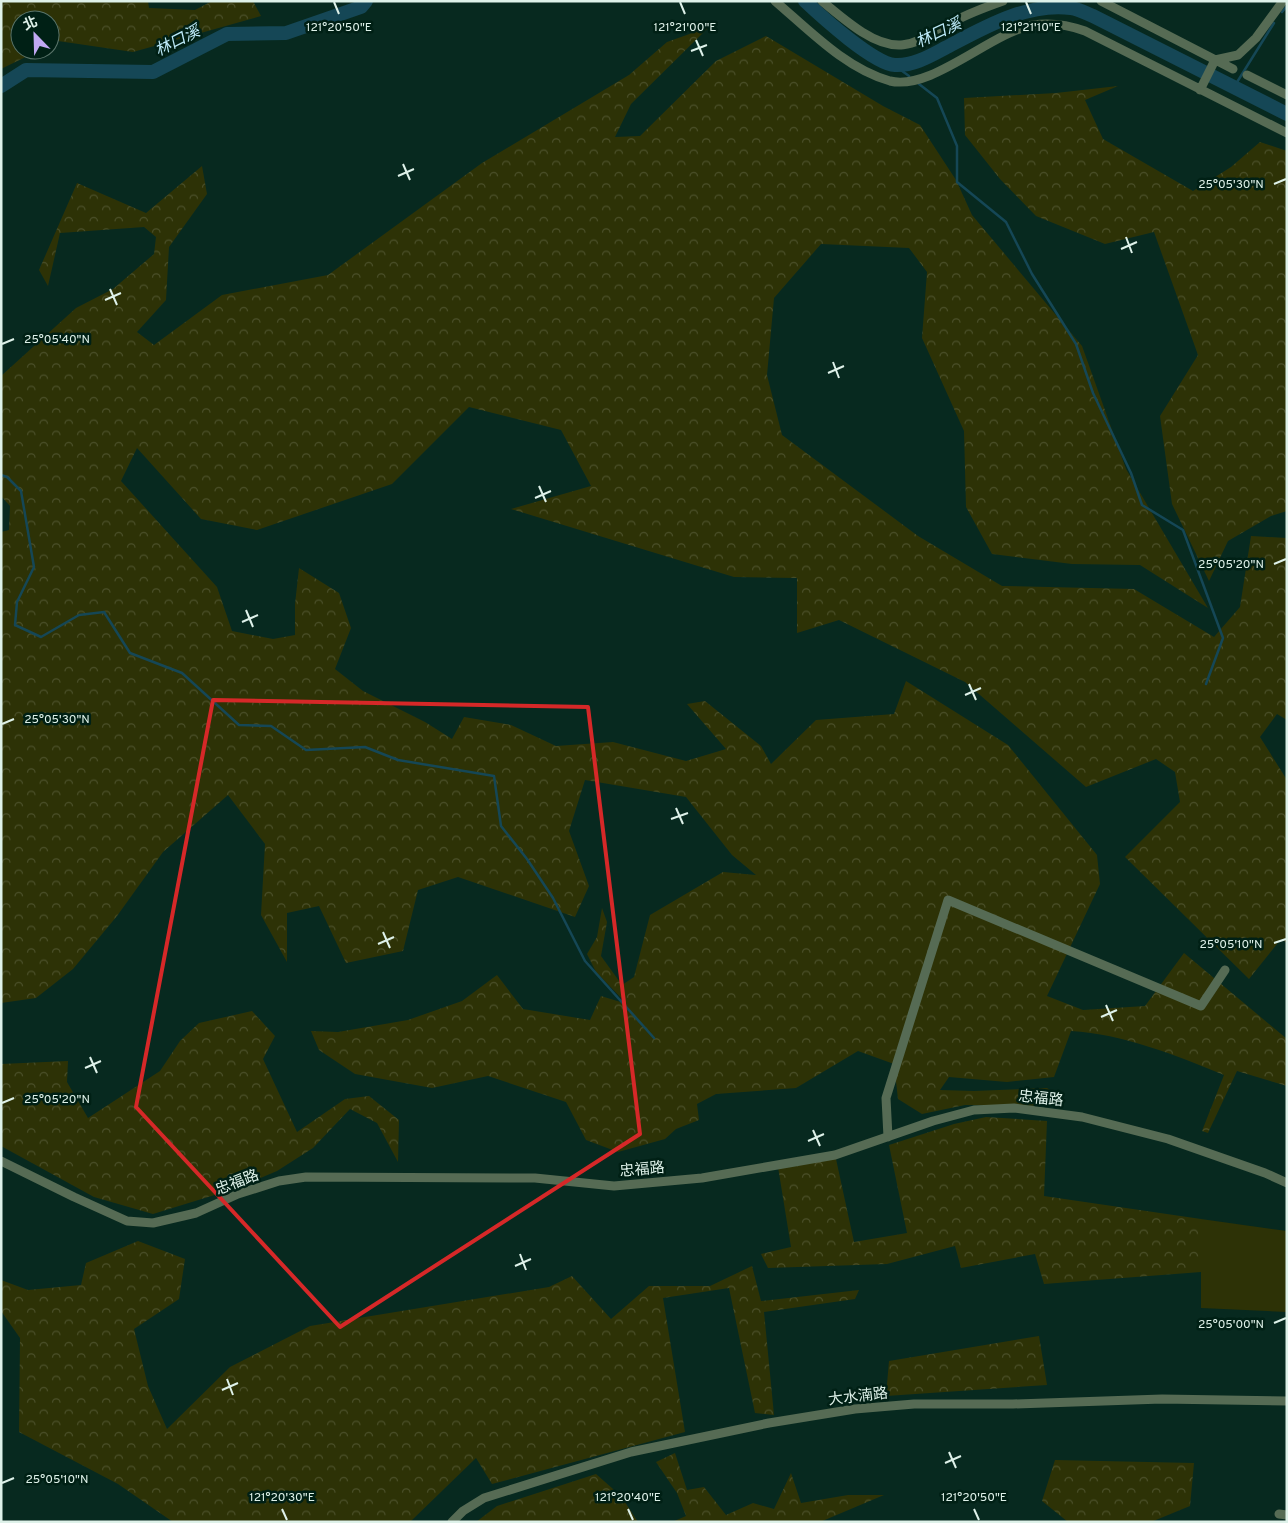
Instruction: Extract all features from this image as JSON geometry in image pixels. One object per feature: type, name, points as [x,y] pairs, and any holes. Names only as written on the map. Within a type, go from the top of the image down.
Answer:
[{"type":"street","points":[[776,1],[843,58],[891,81],[907,82],[924,78],[1015,31],[1051,24],[1069,26],[1085,31],[1202,86],[1287,133]]},
{"type":"street","points":[[822,1],[862,33],[879,41],[898,45],[917,42],[953,22],[1003,1]]},
{"type":"street","points":[[1101,1],[1214,63],[1233,69]]},
{"type":"street","points":[[1202,86],[1214,63],[1238,55],[1256,38],[1283,1]]},
{"type":"street","points":[[1247,75],[1287,95]]},
{"type":"street","points":[[888,1137],[886,1098],[948,900],[1201,1006],[1225,970]]},
{"type":"street","name":"忠福路","points":[[1,1161],[74,1197],[127,1220],[153,1223],[196,1213],[238,1194],[279,1181],[306,1177],[535,1178],[614,1186],[702,1178],[835,1155],[933,1121],[974,1110],[1014,1108],[1082,1117],[1168,1139],[1265,1173],[1287,1184]]},
{"type":"street","name":"大水湳路","points":[[452,1522],[469,1507],[484,1498],[631,1452],[769,1423],[855,1409],[914,1404],[1162,1399],[1287,1401]]},
{"type":"highlighted area","points":[[213,700],[588,707],[640,1134],[340,1327],[136,1107]]},
{"type":"green space","points":[[1,1],[148,1],[149,8],[195,10],[212,1],[253,1],[261,16],[133,52],[60,41],[60,10],[10,10],[10,60],[19,60],[1,69]]},
{"type":"green space","points":[[709,27],[631,104],[615,137],[640,136],[716,61],[766,36],[883,106],[920,125],[956,180],[972,215],[1082,346],[1126,469],[1208,608],[1140,565],[1072,564],[992,554],[966,507],[964,431],[922,338],[927,272],[909,248],[821,244],[774,298],[767,375],[782,435],[918,536],[1002,586],[1134,589],[1214,637],[1240,607],[1251,536],[1287,538],[1287,720],[1277,714],[1260,737],[1287,780],[1287,943],[1281,939],[1249,979],[1125,857],[1180,802],[1175,772],[1156,759],[1086,787],[965,682],[839,620],[797,633],[797,578],[734,577],[511,509],[591,486],[561,430],[469,407],[392,484],[257,530],[201,519],[137,448],[121,481],[217,587],[232,631],[273,639],[295,635],[295,604],[299,568],[339,593],[351,628],[335,669],[363,691],[425,722],[452,739],[464,717],[511,725],[556,746],[613,742],[686,761],[726,749],[687,704],[705,701],[761,746],[771,764],[816,720],[894,714],[906,681],[1008,745],[1097,855],[1100,884],[1047,996],[1083,1010],[1145,1006],[1184,953],[1287,1039],[1287,1086],[1237,1071],[1208,1133],[1202,1131],[1224,1075],[1168,1053],[1129,1041],[1110,1036],[1071,1031],[1054,1077],[1007,1082],[949,1077],[940,1090],[974,1091],[1047,1088],[1064,1100],[1063,1106],[965,1105],[922,1114],[898,1099],[894,1064],[858,1051],[796,1088],[716,1094],[697,1104],[699,1120],[676,1129],[665,1139],[618,1152],[586,1140],[566,1102],[488,1076],[432,1088],[355,1074],[319,1050],[311,1031],[338,1032],[408,1020],[462,1001],[497,975],[523,1009],[590,1020],[601,996],[627,1004],[596,972],[587,954],[597,937],[602,908],[607,922],[601,956],[622,985],[634,977],[650,915],[723,872],[756,875],[732,855],[686,797],[585,780],[569,831],[589,886],[575,917],[458,877],[418,890],[403,951],[346,963],[319,906],[287,913],[287,962],[261,915],[265,844],[228,795],[163,852],[117,916],[73,969],[36,998],[1,1003],[1,532],[9,530],[10,506],[1,496],[1,376],[76,308],[113,289],[154,254],[156,237],[144,227],[60,233],[48,286],[39,270],[77,183],[146,213],[202,166],[207,194],[169,247],[166,300],[137,332],[154,345],[222,295],[328,275],[482,163],[629,75],[667,42]]},
{"type":"green space","points":[[1118,86],[1085,100],[1103,139],[1193,191],[1231,167],[1260,142],[1287,151],[1287,511],[1271,516],[1228,541],[1209,581],[1172,504],[1160,416],[1198,355],[1154,232],[1105,244],[1036,216],[1000,179],[965,135],[964,98],[1056,93]]},
{"type":"green space","points":[[252,1011],[275,1036],[263,1059],[297,1132],[345,1099],[369,1096],[399,1120],[398,1162],[377,1123],[350,1109],[313,1148],[277,1171],[234,1189],[153,1214],[94,1197],[1,1146],[1,1064],[68,1061],[67,1082],[88,1118],[160,1071],[180,1041],[199,1023]]},
{"type":"green space","points":[[986,1117],[1047,1121],[1044,1196],[1201,1219],[1201,1272],[1044,1284],[1035,1254],[961,1268],[955,1246],[887,1264],[768,1268],[761,1254],[791,1247],[778,1167],[836,1159],[854,1242],[907,1233],[889,1145],[954,1124]]},
{"type":"green space","points":[[1201,1219],[1287,1231],[1287,1312],[1201,1308]]},
{"type":"green space","points":[[138,1241],[185,1259],[179,1299],[134,1329],[148,1386],[167,1429],[230,1367],[310,1326],[549,1287],[572,1276],[611,1319],[649,1286],[710,1286],[752,1266],[761,1301],[859,1290],[855,1299],[764,1312],[774,1415],[755,1413],[729,1288],[663,1298],[685,1432],[492,1484],[476,1458],[410,1522],[173,1522],[118,1484],[19,1432],[20,1338],[1,1311],[1,1280],[28,1290],[81,1285],[86,1263]]},
{"type":"green space","points":[[1039,1336],[1047,1385],[886,1396],[889,1361]]},
{"type":"green space","points":[[675,1453],[687,1490],[704,1487],[726,1515],[753,1503],[774,1509],[791,1473],[801,1503],[848,1495],[884,1495],[820,1522],[672,1522],[686,1516],[677,1493],[656,1462]]},
{"type":"green space","points":[[1055,1460],[1194,1463],[1190,1506],[1151,1522],[1068,1522],[1042,1501]]},
{"type":"green space","points":[[596,1474],[621,1496],[638,1522],[476,1522],[497,1506]]},
{"type":"waterway","name":"林口溪","points":[[1,86],[26,70],[153,72],[227,34],[286,33],[361,7],[366,1]]},
{"type":"waterway","name":"林口溪","points":[[805,1],[862,49],[886,63],[895,65],[921,60],[1006,18],[1038,9],[1055,7],[1074,9],[1093,16],[1287,114]]},
{"type":"waterway","points":[[1282,12],[1287,6]]},
{"type":"waterway","points":[[1234,87],[1274,23]]},
{"type":"waterway","points":[[894,65],[909,76]]},
{"type":"waterway","points":[[919,84],[937,98],[957,146],[957,182],[1006,222],[1032,274],[1076,344],[1093,393],[1131,473],[1142,505],[1183,530],[1223,638],[1206,684]]},
{"type":"waterway","points":[[1,475],[7,477],[21,491],[34,567],[17,602],[15,625],[41,637],[79,615],[104,612],[130,653],[182,673],[239,725],[271,726],[306,750],[365,747],[398,760],[494,776],[501,826],[527,859],[553,898],[585,961],[654,1038]]}]
